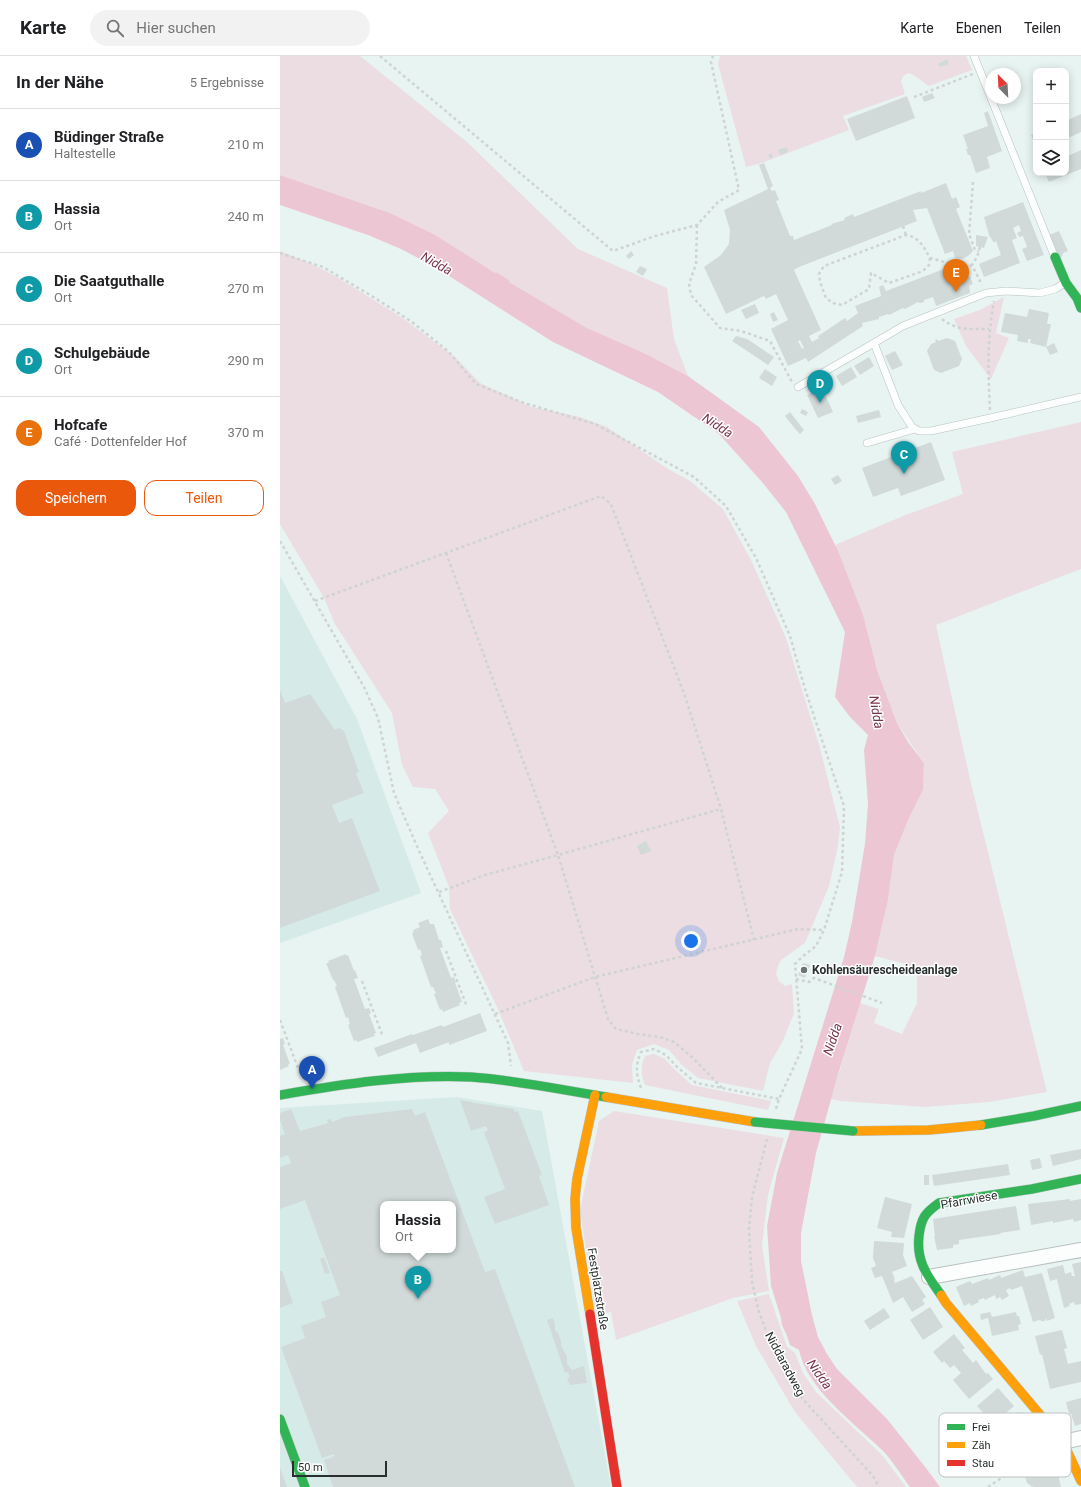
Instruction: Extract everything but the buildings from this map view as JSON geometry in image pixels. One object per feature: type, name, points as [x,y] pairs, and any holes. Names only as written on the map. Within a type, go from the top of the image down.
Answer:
[{"type":"street","points":[[1055,258],[1066,283],[1077,298],[1081,308]]},
{"type":"street","points":[[280,1095],[333,1086],[409,1078],[455,1077],[504,1080],[755,1122],[799,1128],[853,1131],[923,1130],[975,1126],[1019,1120],[1081,1106]]},
{"type":"street","name":"Festplatzstraße","points":[[595,1096],[577,1179],[576,1228],[617,1487]]},
{"type":"street","name":"Pfarrwiese","points":[[1039,1413],[946,1303],[929,1278],[922,1264],[918,1242],[920,1229],[923,1218],[933,1206],[939,1203],[1032,1189],[1081,1179]]},
{"type":"street","points":[[929,1278],[1081,1250]]},
{"type":"street","points":[[280,1419],[305,1487]]},
{"type":"street","points":[[1071,1440],[1081,1438]]},
{"type":"street","name":"Pfarrwiese","points":[[1071,1459],[1081,1481]]},
{"type":"lane","points":[[974,56],[985,83]]},
{"type":"lane","points":[[993,104],[1055,258]]},
{"type":"lane","points":[[798,387],[903,326],[986,293],[1040,293],[1055,289],[1066,283]]},
{"type":"lane","points":[[874,343],[898,405],[912,427],[920,432],[931,431],[1081,397]]},
{"type":"lane","points":[[867,443],[915,429]]},
{"type":"path","points":[[380,56],[613,251],[655,236],[697,225],[718,202],[739,190],[711,62],[713,56]]},
{"type":"path","points":[[914,97],[980,71]]},
{"type":"path","points":[[973,182],[969,234],[973,249],[979,251]]},
{"type":"path","points":[[697,225],[696,264],[689,284],[691,295],[720,328],[740,331],[770,341],[792,382],[798,387]]},
{"type":"path","points":[[903,226],[906,235]]},
{"type":"path","points":[[906,235],[912,236],[920,242],[930,258],[929,266],[923,271],[890,283],[871,273],[870,289],[842,305],[833,303],[826,298],[820,282],[819,274],[824,266],[906,235]]},
{"type":"path","points":[[930,258],[966,268],[972,265],[977,257],[980,247]]},
{"type":"path","points":[[280,253],[323,267],[412,322],[449,352],[476,384],[524,403],[595,424],[694,477],[726,506],[756,558],[790,636],[805,689],[844,806],[842,872],[824,930],[816,946],[795,964],[802,1049],[779,1099],[774,1114]]},
{"type":"path","points":[[972,265],[986,293]]},
{"type":"path","points":[[990,418],[987,361],[989,329],[996,292]]},
{"type":"path","points":[[937,313],[949,325],[965,329],[989,329]]},
{"type":"path","points":[[315,601],[600,496],[611,504],[685,696],[721,809],[754,940]]},
{"type":"path","points":[[280,541],[364,687],[378,718],[394,793],[508,1043],[512,1072]]},
{"type":"path","points":[[446,553],[558,856],[608,1018],[616,1030],[660,1036],[674,1042],[692,1057],[722,1088]]},
{"type":"path","points":[[439,892],[485,875],[558,856],[721,809]]},
{"type":"path","points":[[495,1014],[595,977],[798,929],[824,930]]},
{"type":"path","points":[[446,951],[467,1007]]},
{"type":"path","points":[[796,979],[809,982],[814,978],[882,1003]]},
{"type":"path","points":[[362,981],[382,1037]]},
{"type":"path","points":[[280,1020],[298,1068]]},
{"type":"path","points":[[641,1088],[637,1075],[637,1062],[641,1052],[654,1049],[666,1055],[676,1066],[696,1083],[779,1099]]},
{"type":"path","name":"Niddaradweg","points":[[768,1137],[752,1197],[749,1229],[752,1282],[760,1312],[770,1341],[801,1397],[873,1476],[879,1487]]},
{"type":"path","points":[[988,1487],[1003,1477]]},
{"type":"shaded area","points":[[280,56],[360,56],[467,142],[578,249],[667,288],[674,339],[688,376],[644,353],[587,328],[509,282],[509,280],[496,272],[495,273],[390,213],[280,175]]},
{"type":"shaded area","points":[[720,56],[966,56],[972,70],[929,86],[908,73],[903,76],[901,81],[905,94],[843,116],[849,130],[759,164],[746,167],[718,64]]},
{"type":"shaded area","points":[[280,251],[314,265],[337,277],[404,319],[456,358],[480,383],[532,407],[580,417],[607,427],[668,469],[690,481],[723,509],[751,560],[786,638],[820,748],[840,827],[838,846],[829,886],[805,943],[781,960],[778,966],[776,974],[779,981],[785,986],[792,984],[794,1013],[783,1041],[770,1063],[763,1091],[698,1078],[682,1065],[669,1050],[654,1044],[637,1050],[632,1065],[633,1083],[524,1071],[497,1007],[450,909],[449,887],[428,833],[449,811],[435,789],[413,787],[402,765],[392,713],[335,624],[324,598],[280,524]]},
{"type":"shaded area","points":[[1004,297],[996,333],[1009,338],[991,379],[966,346],[954,319],[980,310]]},
{"type":"shaded area","points":[[1081,422],[1081,569],[936,625],[969,775],[1047,1092],[989,1102],[925,1107],[831,1099],[860,1003],[879,1009],[874,1023],[902,1034],[917,1003],[917,967],[875,956],[888,900],[894,855],[909,818],[923,790],[924,763],[897,723],[877,670],[835,545],[903,516],[963,494],[952,452]]},
{"type":"shaded area","points":[[280,576],[357,719],[421,893],[280,943]]},
{"type":"shaded area","points":[[654,1054],[665,1059],[692,1085],[771,1101],[768,1110],[645,1085],[642,1071],[643,1060],[645,1056]]},
{"type":"shaded area","points":[[457,1097],[542,1111],[611,1487],[280,1487],[280,1108]]},
{"type":"shaded area","points":[[614,1111],[784,1138],[768,1195],[762,1245],[769,1291],[733,1298],[616,1340],[611,1312],[596,1315],[580,1210],[599,1121]]},
{"type":"shaded area","points":[[769,1294],[787,1347],[795,1353],[803,1373],[816,1392],[882,1455],[906,1487],[857,1487],[795,1412],[756,1346],[737,1301]]},
{"type":"water","name":"Nidda","points":[[280,175],[390,213],[435,235],[495,273],[496,272],[509,280],[509,282],[587,328],[644,353],[688,376],[759,427],[798,476],[815,504],[838,551],[863,615],[877,670],[897,723],[908,742],[924,763],[923,790],[909,818],[894,855],[888,900],[875,956],[839,1071],[816,1153],[801,1233],[801,1261],[818,1337],[827,1354],[837,1369],[887,1419],[940,1487],[910,1487],[886,1454],[821,1392],[811,1378],[799,1350],[790,1345],[782,1325],[771,1286],[767,1226],[777,1173],[844,957],[852,922],[865,844],[868,804],[864,750],[868,735],[850,717],[835,697],[845,632],[786,512],[762,482],[719,434],[658,392],[553,342],[435,267],[401,249],[368,235],[280,205]]},
{"type":"traffic: fast","points":[[1055,257],[1066,283],[1077,298],[1081,308]]},
{"type":"traffic: fast","points":[[280,1095],[327,1087],[399,1078],[447,1076],[505,1080],[606,1097]]},
{"type":"traffic: fast","points":[[981,1125],[1081,1106]]},
{"type":"traffic: fast","points":[[755,1122],[853,1131]]},
{"type":"traffic: fast","points":[[941,1295],[931,1281],[919,1253],[919,1236],[924,1216],[934,1207],[939,1203],[1032,1189],[1081,1179]]},
{"type":"traffic: fast","points":[[280,1419],[305,1487]]},
{"type":"traffic: slow","points":[[590,1314],[576,1228],[575,1199],[577,1179],[595,1095]]},
{"type":"traffic: slow","points":[[606,1097],[755,1122]]},
{"type":"traffic: slow","points":[[853,1131],[929,1130],[981,1125]]},
{"type":"traffic: slow","points":[[941,1295],[946,1303],[1039,1413]]},
{"type":"traffic: slow","points":[[1071,1459],[1081,1481]]},
{"type":"traffic: jam","points":[[590,1314],[617,1487]]},
{"type":"place","name":"Hofcafe","points":[[956,292]]},
{"type":"place","name":"Schulgebäude","points":[[820,403]]},
{"type":"place","name":"Die Saatguthalle","points":[[904,474]]},
{"type":"place","name":"Kohlensäurescheideanlage","points":[[804,970]]},
{"type":"place","name":"Büdinger Straße","points":[[312,1089]]},
{"type":"place","name":"Hassia","points":[[418,1299]]}]
